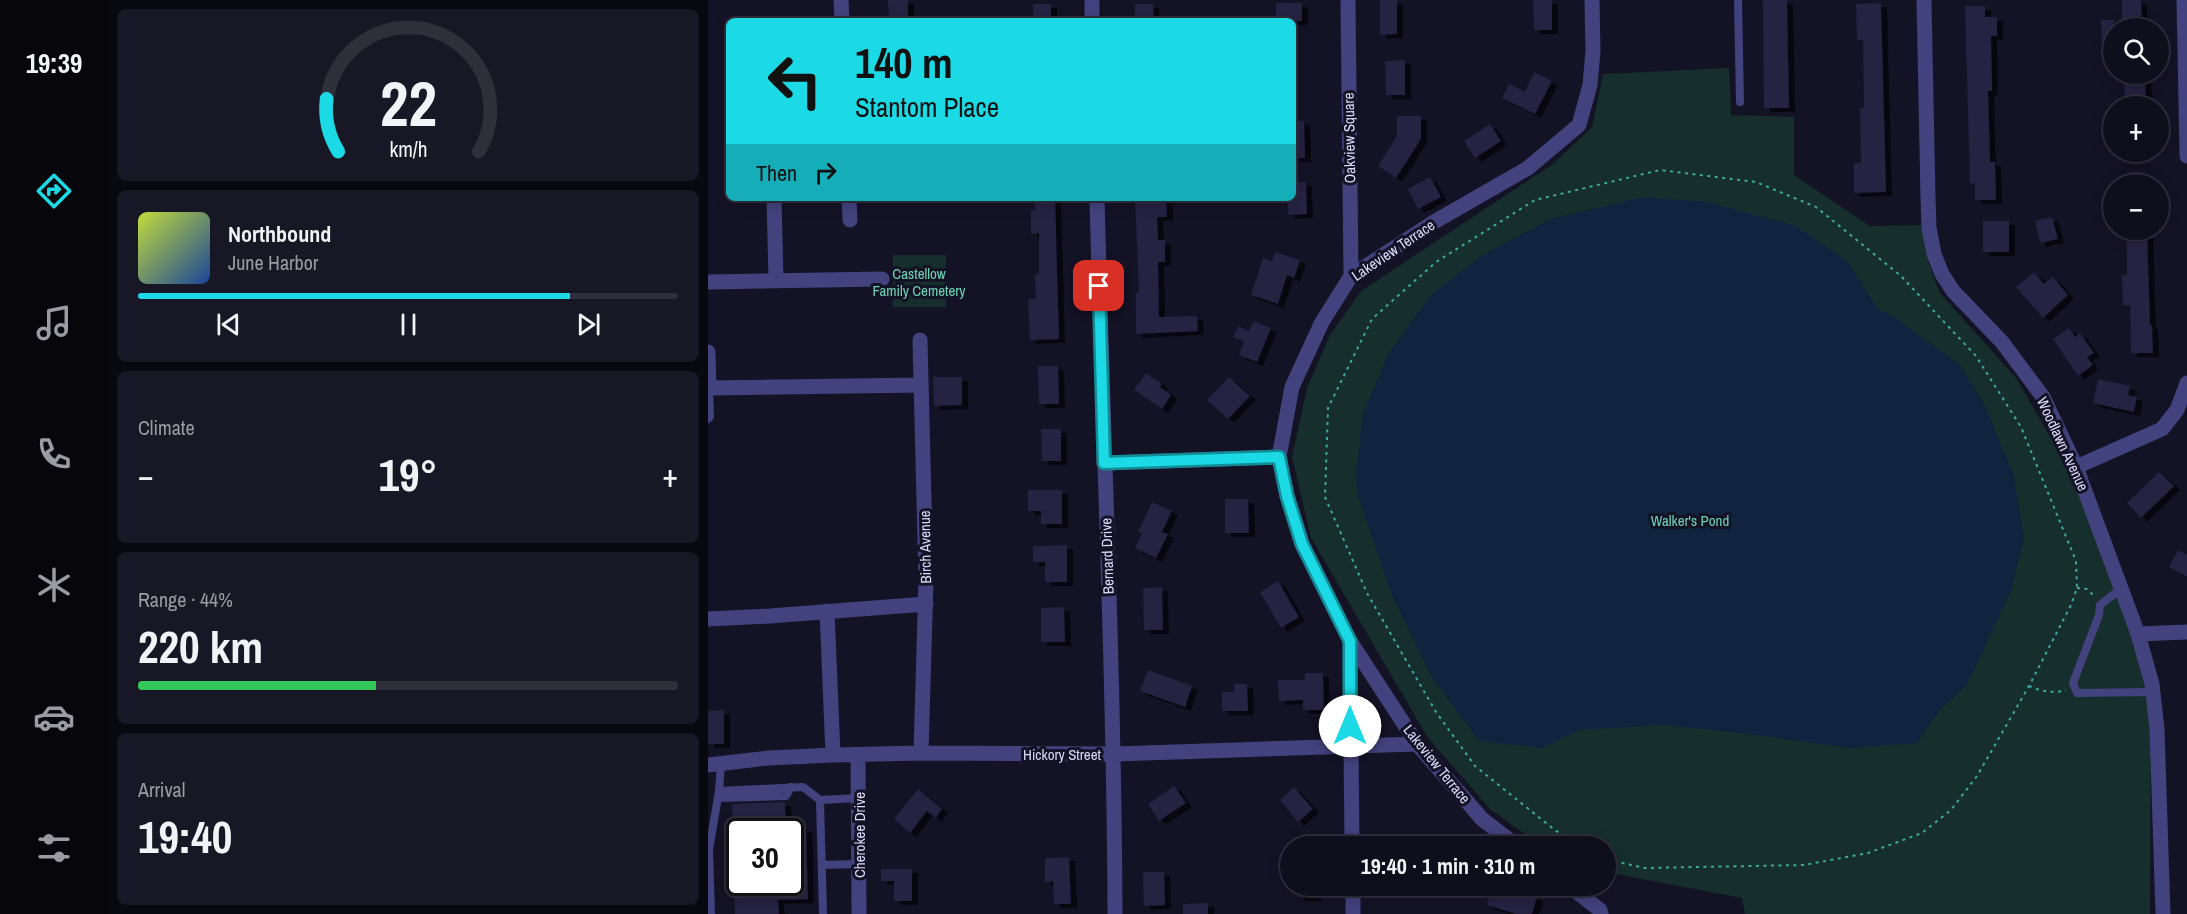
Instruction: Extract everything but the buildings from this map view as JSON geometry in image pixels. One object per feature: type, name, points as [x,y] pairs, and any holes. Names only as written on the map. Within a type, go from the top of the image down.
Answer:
[{"type":"street","points":[[841,0],[842,18]]},
{"type":"street","points":[[1092,0],[1092,18]]},
{"type":"street","name":"Oakview Square","points":[[1348,0],[1351,276]]},
{"type":"street","name":"Lakeview Terrace","points":[[1504,836],[1482,819],[1417,744],[1350,641],[1302,544],[1287,496],[1279,457],[1293,387],[1322,321],[1351,276],[1434,222],[1528,168],[1579,125],[1590,85],[1593,51],[1592,0]]},
{"type":"street","name":"Woodlawn Avenue","points":[[1924,0],[1929,228],[1934,254],[1942,274],[1953,291],[2002,342],[2043,397],[2076,467],[2138,634],[2153,692],[2157,729],[2163,914]]},
{"type":"street","points":[[2184,0],[2187,156]]},
{"type":"street","points":[[774,201],[776,280]]},
{"type":"street","points":[[849,201],[850,220]]},
{"type":"street","name":"Bernard Drive","points":[[1097,201],[1115,754],[1115,914]]},
{"type":"street","points":[[708,282],[882,279]]},
{"type":"street","name":"Birch Avenue","points":[[920,340],[926,604],[921,753]]},
{"type":"street","points":[[708,352],[709,388],[921,385]]},
{"type":"street","points":[[2076,467],[2162,429],[2177,411],[2187,383]]},
{"type":"street","points":[[1104,463],[1279,457]]},
{"type":"street","points":[[708,619],[926,604]]},
{"type":"street","points":[[828,611],[833,755]]},
{"type":"street","points":[[2138,634],[2187,632]]},
{"type":"street","name":"Lakeview Terrace","points":[[1350,641],[1351,747]]},
{"type":"street","name":"Hickory Street","points":[[714,765],[769,758],[833,755],[1115,754],[1417,744]]},
{"type":"street","points":[[1351,747],[1352,836]]},
{"type":"street","name":"Cherokee Drive","points":[[858,756],[860,914]]},
{"type":"street","points":[[1353,896],[1353,914]]},
{"type":"street","points":[[1582,896],[1600,910],[1601,914]]},
{"type":"lane","points":[[1738,0],[1740,102]]},
{"type":"lane","points":[[708,419],[710,417],[709,388]]},
{"type":"lane","points":[[2122,591],[2100,605],[2099,615],[2073,683],[2074,688],[2076,693],[2153,692]]},
{"type":"lane","points":[[711,914],[709,850],[719,794],[714,765]]},
{"type":"lane","points":[[719,794],[786,796],[791,788],[803,787],[820,800],[859,798]]},
{"type":"lane","points":[[820,800],[823,914]]},
{"type":"lane","points":[[822,866],[859,864]]},
{"type":"path","points":[[1566,836],[1556,831],[1475,766],[1436,712],[1366,593],[1325,497],[1328,408],[1372,319],[1436,262],[1534,200],[1660,170],[1756,182],[1816,207],[1901,276],[1976,356],[2021,427],[2076,561],[2077,588],[2071,605],[2029,686],[1977,776],[1951,810],[1922,833],[1868,853],[1804,865],[1645,868],[1616,861]]},
{"type":"path","points":[[2077,588],[2087,589],[2100,605]]},
{"type":"path","points":[[2029,686],[2043,692],[2053,690],[2060,692],[2074,688]]},
{"type":"green space","name":"Walker's Pond","points":[[1729,68],[1731,115],[1794,117],[1794,175],[1870,226],[1922,225],[1928,261],[1940,293],[2016,378],[2073,476],[2135,644],[2151,714],[2150,914],[1745,914],[1742,898],[1616,874],[1616,836],[1527,836],[1490,809],[1428,738],[1311,538],[1292,457],[1307,388],[1330,335],[1361,291],[1553,164],[1592,127],[1603,74]]},
{"type":"green space","name":"Castellow Family Cemetery","points":[[893,255],[946,255],[946,307],[893,307]]},
{"type":"water","points":[[1643,197],[1708,202],[1796,226],[1848,262],[1877,308],[1894,317],[1960,365],[1983,402],[2014,476],[2024,538],[2011,591],[1967,684],[1939,711],[1917,743],[1850,748],[1662,725],[1579,730],[1543,748],[1479,741],[1431,676],[1392,595],[1357,494],[1356,472],[1363,413],[1389,353],[1430,296],[1483,255],[1551,219]]},
{"type":"route","points":[[1099,286],[1104,463],[1279,457],[1287,496],[1302,544],[1350,641],[1350,726]]}]
